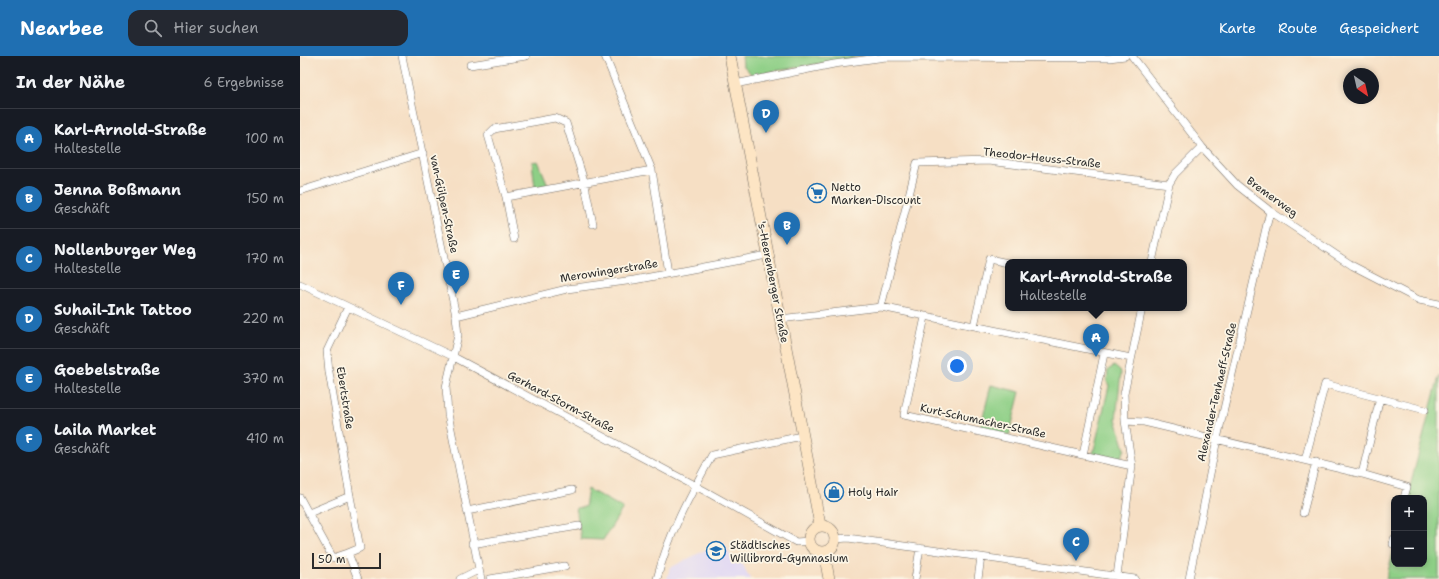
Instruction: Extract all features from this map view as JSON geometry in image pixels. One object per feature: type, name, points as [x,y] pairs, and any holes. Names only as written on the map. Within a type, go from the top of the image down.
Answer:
[{"type":"street","name":"van-Gülpen-Straße","points":[[402,56],[456,316],[458,334],[446,387],[448,414],[480,579]]},
{"type":"street","points":[[470,65],[526,56]]},
{"type":"street","points":[[605,56],[652,170],[668,273]]},
{"type":"street","name":"'s-Heerenberger Straße","points":[[730,56],[820,525]]},
{"type":"street","points":[[735,84],[834,64],[879,58],[936,56],[987,59],[1125,56]]},
{"type":"street","name":"Bremerweg","points":[[1132,56],[1202,147],[1237,185],[1270,211],[1353,266],[1419,300],[1439,304]]},
{"type":"street","points":[[514,239],[506,196],[488,135],[494,129],[555,118],[566,123],[584,181],[593,224]]},
{"type":"street","points":[[1153,259],[1168,184],[1175,174],[1202,147]]},
{"type":"street","points":[[300,191],[423,153]]},
{"type":"street","name":"Theodor-Heuss-Straße","points":[[881,307],[917,163],[988,161],[1168,184]]},
{"type":"street","points":[[506,196],[652,170]]},
{"type":"street","name":"Alexander-Tenhaeff-Straße","points":[[1189,579],[1217,439],[1270,211]]},
{"type":"street","name":"Merowingerstraße","points":[[456,316],[567,289],[634,280],[768,255]]},
{"type":"street","points":[[974,326],[989,259],[1005,262]]},
{"type":"street","name":"Gerhard-Storm-Straße","points":[[300,284],[452,356],[696,486],[796,542],[809,541]]},
{"type":"street","name":"Ebertstraße","points":[[348,307],[327,350],[329,372],[360,548],[348,552]]},
{"type":"street","points":[[780,319],[881,307],[1104,354],[1131,358]]},
{"type":"street","points":[[1117,576],[1132,466],[1125,421],[1124,394],[1141,311]]},
{"type":"street","name":"Kurt-Schumacher-Straße","points":[[925,317],[904,415],[1132,466]]},
{"type":"street","points":[[1083,455],[1104,354]]},
{"type":"street","points":[[1305,460],[1325,384],[1425,410]]},
{"type":"street","points":[[1362,474],[1380,398]]},
{"type":"street","points":[[1125,421],[1144,422],[1362,474],[1407,487],[1405,495]]},
{"type":"street","points":[[657,579],[666,548],[712,455],[802,436]]},
{"type":"street","points":[[1302,513],[1316,462]]},
{"type":"street","points":[[466,511],[572,490]]},
{"type":"street","points":[[309,513],[350,496]]},
{"type":"street","points":[[300,498],[333,558],[348,552],[358,579]]},
{"type":"street","points":[[820,525],[829,527],[836,538],[832,548],[824,552],[813,550],[809,541],[812,530],[820,525]]},
{"type":"street","points":[[472,544],[579,526]]},
{"type":"street","points":[[836,538],[848,538],[1135,579]]},
{"type":"street","points":[[915,579],[920,548]]},
{"type":"street","points":[[824,552],[829,579]]},
{"type":"street","points":[[978,579],[981,557]]},
{"type":"street","points":[[490,579],[565,566]]},
{"type":"street","points":[[460,579],[478,570]]},
{"type":"shaded area","name":"Städtisches Willibrord-Gymnasium","points":[[723,541],[735,564],[741,561],[750,579],[667,579],[670,568]]},
{"type":"green space","points":[[742,56],[864,56],[752,75],[743,65]]},
{"type":"green space","points":[[538,161],[548,185],[535,188],[532,162]]},
{"type":"green space","points":[[1114,366],[1121,372],[1116,419],[1125,449],[1122,456],[1118,459],[1093,454],[1109,386],[1107,381],[1108,370]]},
{"type":"green space","points":[[1439,376],[1439,579],[1386,579],[1391,560],[1391,567],[1427,567],[1427,495],[1408,495]]},
{"type":"green space","points":[[991,385],[1020,392],[1009,436],[980,429]]},
{"type":"green space","points":[[588,489],[623,508],[603,540],[581,539],[576,508],[585,507]]},
{"type":"place","name":"Suhail-Ink Tattoo","points":[[766,133]]},
{"type":"place","name":"Netto Marken-Discount","points":[[817,193]]},
{"type":"place","name":"Jenna Boßmann","points":[[787,245]]},
{"type":"place","name":"Goebelstraße","points":[[456,294]]},
{"type":"place","name":"Laila Market","points":[[401,305]]},
{"type":"place","name":"Karl-Arnold-Straße","points":[[1096,357]]},
{"type":"place","name":"Holy Hair","points":[[834,492]]},
{"type":"place","name":"Städtisches Willibrord-Gymnasium","points":[[716,551]]},
{"type":"place","name":"Nollenburger Weg","points":[[1076,561]]}]
